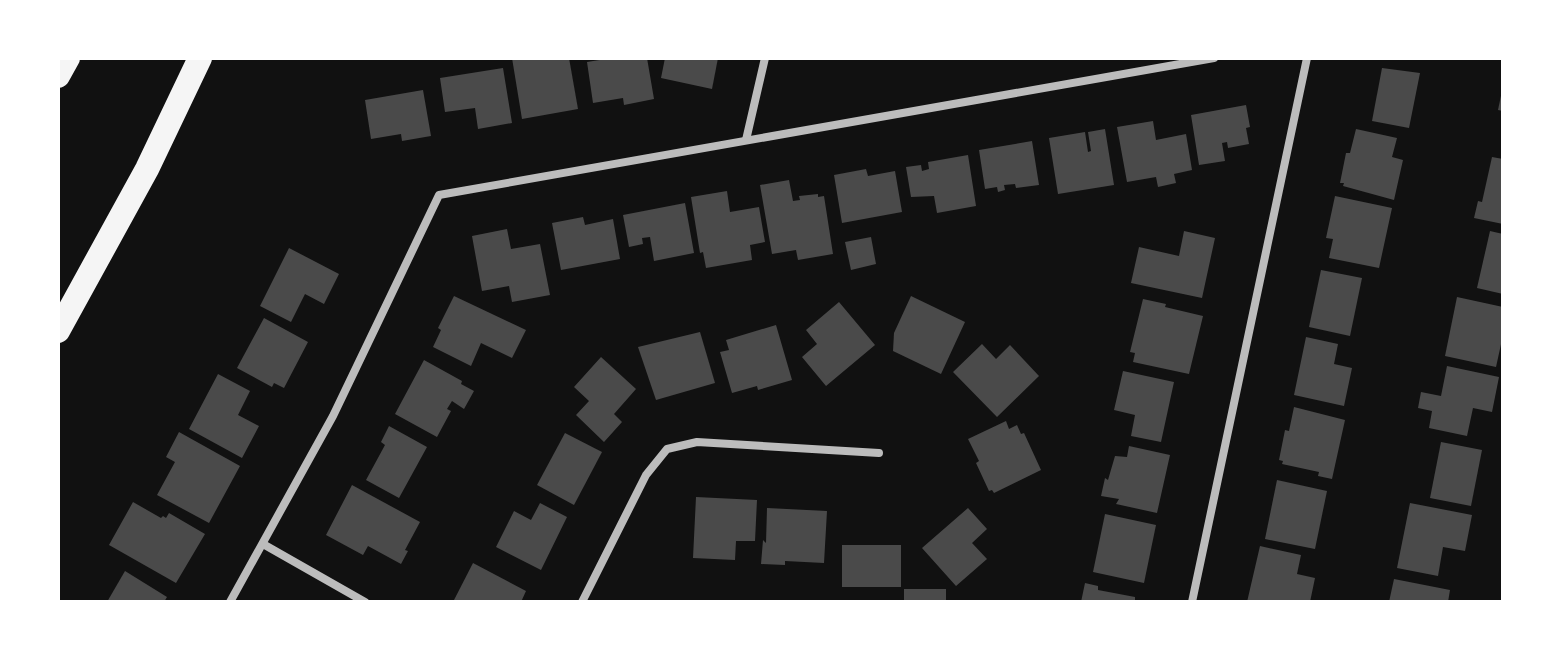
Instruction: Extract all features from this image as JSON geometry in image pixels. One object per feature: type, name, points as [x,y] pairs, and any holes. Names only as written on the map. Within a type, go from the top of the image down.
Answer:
[{"type":"highway","points":[[58,76],[68,58]]},
{"type":"highway","points":[[58,331],[147,169],[200,58]]},
{"type":"street","points":[[746,140],[765,58]]},
{"type":"street","points":[[230,602],[333,416],[439,195],[1214,58]]},
{"type":"street","points":[[1192,602],[1307,58]]},
{"type":"street","points":[[582,602],[646,475],[667,449],[697,442],[879,453]]},
{"type":"street","points":[[263,544],[365,602]]},
{"type":"building","points":[[512,58],[569,58],[578,109],[522,119]]},
{"type":"building","points":[[647,58],[654,99],[624,105],[623,98],[593,103],[587,62]]},
{"type":"building","points":[[665,58],[718,58],[712,89],[661,78]]},
{"type":"building","points":[[503,68],[512,123],[478,129],[475,108],[445,112],[440,78]]},
{"type":"building","points":[[1382,68],[1420,73],[1409,128],[1372,121]]},
{"type":"building","points":[[423,90],[431,136],[402,141],[401,134],[371,139],[365,100]]},
{"type":"building","points":[[1503,92],[1503,111],[1498,110]]},
{"type":"building","points":[[1246,105],[1249,144],[1228,148],[1227,142],[1222,143],[1225,161],[1199,165],[1191,115]]},
{"type":"building","points":[[1153,121],[1156,140],[1186,134],[1192,170],[1174,174],[1176,183],[1158,187],[1156,177],[1127,182],[1117,127]]},
{"type":"building","points":[[1105,129],[1114,185],[1058,194],[1049,138],[1085,132],[1088,152],[1091,151],[1088,132]]},
{"type":"building","points":[[1356,129],[1397,138],[1392,157],[1403,160],[1394,200],[1340,183],[1346,153],[1350,153]]},
{"type":"building","points":[[1032,141],[1039,185],[1016,188],[1015,184],[1004,185],[1005,190],[998,192],[997,187],[985,189],[979,150]]},
{"type":"building","points":[[968,155],[976,206],[937,213],[934,196],[911,197],[906,167],[921,165],[922,171],[929,169],[928,162]]},
{"type":"building","points":[[1492,157],[1503,159],[1503,224],[1474,218],[1478,201],[1482,202]]},
{"type":"building","points":[[866,169],[868,176],[895,171],[902,212],[842,223],[834,175]]},
{"type":"building","points":[[789,180],[793,201],[800,200],[799,196],[824,196],[833,254],[798,260],[796,250],[772,254],[760,185]]},
{"type":"building","points":[[727,191],[730,212],[759,207],[765,242],[750,245],[752,260],[706,268],[703,252],[700,253],[691,197]]},
{"type":"building","points":[[1335,196],[1392,208],[1379,268],[1329,258],[1333,239],[1326,238]]},
{"type":"building","points":[[685,203],[694,253],[654,261],[650,237],[642,238],[643,244],[629,247],[623,215]]},
{"type":"building","points":[[583,217],[585,225],[613,219],[620,259],[561,270],[552,223]]},
{"type":"building","points":[[507,229],[511,249],[540,244],[550,295],[512,302],[509,286],[482,291],[472,236]]},
{"type":"building","points":[[1184,231],[1215,238],[1202,298],[1131,283],[1139,247],[1179,256]]},
{"type":"building","points":[[1490,231],[1503,234],[1503,294],[1477,288]]},
{"type":"building","points":[[871,237],[876,264],[851,270],[845,242]]},
{"type":"building","points":[[289,248],[339,274],[324,304],[305,294],[291,322],[260,306]]},
{"type":"building","points":[[1321,270],[1362,278],[1350,336],[1309,327]]},
{"type":"building","points":[[454,296],[526,330],[512,358],[481,343],[471,366],[433,347],[441,330],[438,328]]},
{"type":"building","points":[[911,296],[965,322],[941,374],[893,351],[894,333]]},
{"type":"building","points":[[1457,297],[1503,307],[1503,335],[1496,367],[1445,356]]},
{"type":"building","points":[[1143,299],[1203,316],[1189,374],[1133,362],[1135,353],[1130,352]]},
{"type":"building","points":[[839,302],[875,345],[826,386],[802,357],[817,344],[806,330]]},
{"type":"building","points":[[264,318],[308,342],[284,388],[274,383],[272,387],[237,368]]},
{"type":"building","points":[[776,325],[792,380],[758,390],[757,386],[732,393],[720,352],[729,350],[726,340]]},
{"type":"building","points":[[700,332],[715,383],[656,400],[638,347]]},
{"type":"building","points":[[1306,337],[1338,344],[1334,364],[1352,368],[1344,406],[1294,395]]},
{"type":"building","points":[[982,344],[996,359],[1010,345],[1039,376],[997,417],[953,372]]},
{"type":"building","points":[[601,357],[636,389],[614,414],[622,422],[604,442],[576,415],[589,401],[574,387]]},
{"type":"building","points":[[424,360],[474,391],[464,409],[452,401],[447,409],[451,411],[437,437],[395,414]]},
{"type":"building","points":[[1447,366],[1499,377],[1492,412],[1473,408],[1467,436],[1429,428],[1432,411],[1418,408],[1421,392],[1441,396]]},
{"type":"building","points":[[1123,371],[1174,382],[1161,442],[1131,436],[1135,415],[1114,410]]},
{"type":"building","points":[[218,374],[250,391],[238,415],[259,426],[242,458],[189,429]]},
{"type":"building","points":[[1294,407],[1345,420],[1332,479],[1318,476],[1319,472],[1282,464],[1283,461],[1279,460]]},
{"type":"building","points":[[1006,421],[1009,429],[1017,425],[1021,434],[1024,433],[1041,470],[994,493],[989,491],[968,439]]},
{"type":"building","points":[[389,426],[427,447],[399,498],[366,480],[385,445],[381,442]]},
{"type":"building","points":[[179,432],[240,466],[209,523],[157,495],[175,462],[166,457]]},
{"type":"building","points":[[565,433],[602,452],[574,505],[537,485]]},
{"type":"building","points":[[1441,442],[1482,450],[1471,506],[1430,498]]},
{"type":"building","points":[[1129,446],[1170,455],[1157,513],[1116,504],[1119,499],[1101,496],[1115,456],[1127,457]]},
{"type":"building","points":[[1277,480],[1327,491],[1315,549],[1265,539]]},
{"type":"building","points":[[352,485],[420,522],[401,564],[368,546],[363,555],[326,535]]},
{"type":"building","points":[[696,497],[757,500],[755,541],[736,541],[735,560],[693,558]]},
{"type":"building","points":[[133,502],[161,518],[166,518],[169,513],[205,534],[176,583],[109,545]]},
{"type":"building","points":[[540,503],[567,517],[541,570],[496,547],[514,511],[531,520]]},
{"type":"building","points":[[1410,503],[1472,515],[1465,551],[1443,547],[1438,576],[1397,568]]},
{"type":"building","points":[[767,508],[827,511],[824,563],[785,561],[785,565],[761,564],[763,540],[766,543]]},
{"type":"building","points":[[968,508],[987,529],[972,543],[987,559],[956,586],[922,548]]},
{"type":"building","points":[[1105,514],[1156,525],[1144,583],[1093,572]]},
{"type":"building","points":[[842,545],[901,545],[901,587],[842,587]]},
{"type":"building","points":[[1260,546],[1301,555],[1297,574],[1315,578],[1310,602],[1247,602]]},
{"type":"building","points":[[473,563],[526,591],[521,602],[454,600]]},
{"type":"building","points":[[125,571],[167,597],[164,602],[107,602]]},
{"type":"building","points":[[1394,579],[1450,590],[1448,602],[1389,602]]},
{"type":"building","points":[[1085,583],[1098,586],[1098,590],[1135,597],[1135,602],[1081,602]]},
{"type":"building","points":[[904,589],[946,589],[946,602],[904,602]]}]
